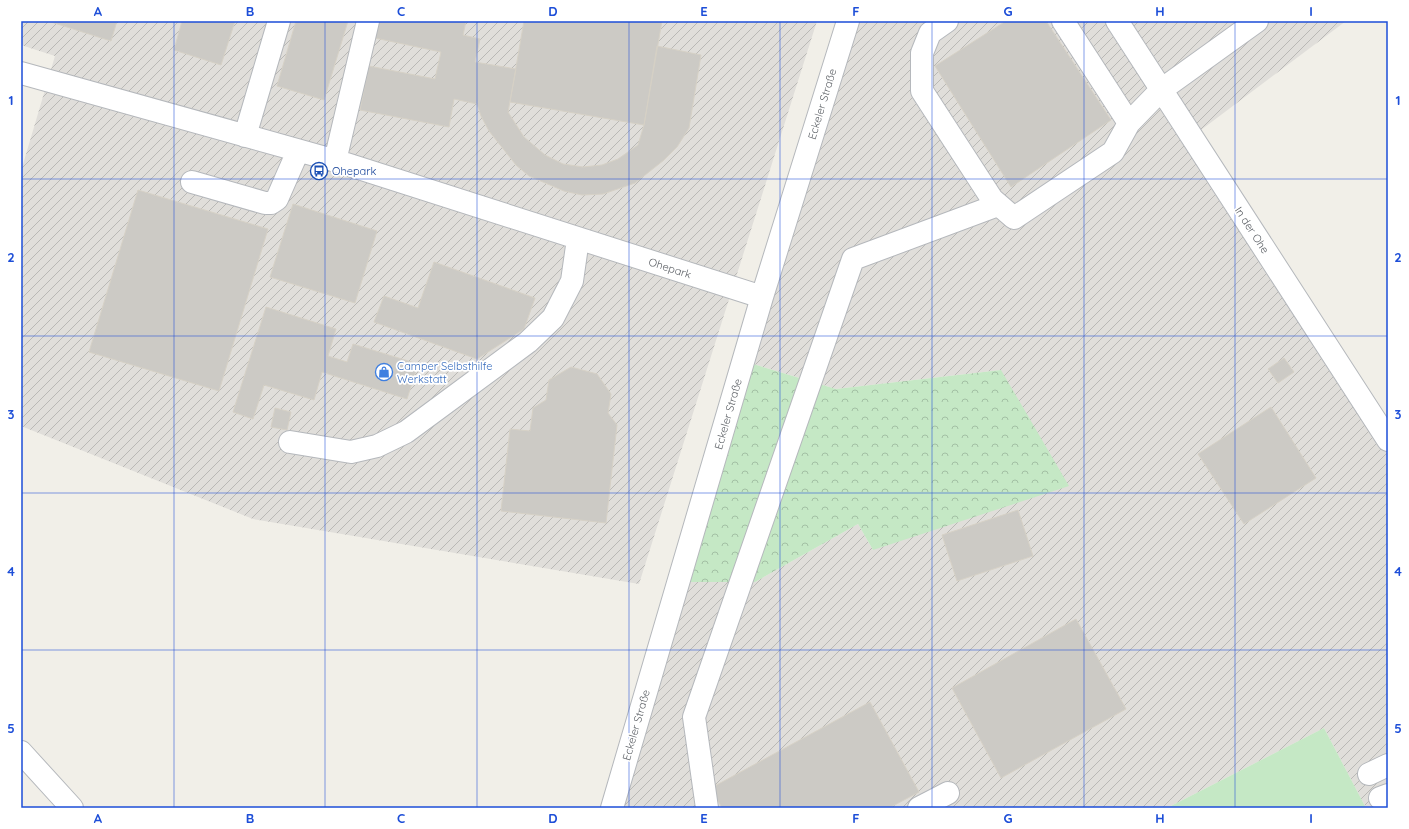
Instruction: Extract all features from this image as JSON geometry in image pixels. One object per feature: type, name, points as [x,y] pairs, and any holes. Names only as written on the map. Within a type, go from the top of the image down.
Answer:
[{"type":"street","points":[[244,136],[279,21]]},
{"type":"street","points":[[335,161],[368,21]]},
{"type":"street","name":"Eckeler Straße","points":[[612,808],[762,297],[848,21]]},
{"type":"street","points":[[947,21],[930,33],[922,53],[922,91],[992,199],[1014,218],[1113,152],[1129,123],[1161,90],[1257,21]]},
{"type":"street","points":[[1063,21],[1129,123]]},
{"type":"street","name":"In der Ohe","points":[[1117,21],[1388,440]]},
{"type":"street","name":"Ohepark","points":[[21,73],[335,161],[762,297]]},
{"type":"street","points":[[192,182],[265,203],[271,203],[277,199],[298,151]]},
{"type":"street","points":[[707,808],[694,717],[853,259],[998,205]]},
{"type":"street","points":[[290,442],[351,452],[377,446],[406,432],[528,342],[553,318],[572,282],[578,239]]},
{"type":"street","points":[[21,752],[71,807]]},
{"type":"street","points":[[919,808],[948,793]]},
{"type":"shaded area","name":"Ohepark","points":[[21,21],[817,21],[639,584],[253,519],[21,426],[21,171],[55,56],[21,45]]},
{"type":"shaded area","points":[[859,21],[1107,21],[1388,448],[1388,808],[1366,808],[1324,728],[1167,808],[612,808],[678,582],[755,582],[858,524],[873,550],[1001,370],[836,389],[743,361],[762,297]]},
{"type":"shaded area","points":[[1121,21],[1346,21],[1193,136]]},
{"type":"green space","points":[[743,361],[836,389],[1001,370],[1069,486],[873,550],[858,524],[755,582],[678,582]]},
{"type":"green space","points":[[1324,728],[1366,808],[1167,808]]},
{"type":"building","points":[[48,21],[117,21],[111,41]]},
{"type":"building","points":[[182,21],[235,21],[221,65],[174,50]]},
{"type":"building","points":[[296,21],[348,21],[324,100],[277,86]]},
{"type":"building","points":[[379,21],[466,21],[463,35],[480,39],[475,62],[516,69],[508,112],[524,137],[545,155],[563,164],[583,167],[602,165],[618,159],[638,145],[644,125],[657,46],[701,55],[689,128],[677,147],[664,160],[635,183],[603,194],[582,195],[564,191],[529,176],[516,165],[489,131],[481,116],[477,104],[454,99],[449,127],[360,110],[369,66],[435,79],[441,52],[375,38]]},
{"type":"building","points":[[524,21],[662,21],[644,125],[510,102]]},
{"type":"building","points":[[1006,21],[1046,21],[1111,120],[1011,187],[935,66]]},
{"type":"building","points":[[138,190],[268,229],[219,391],[89,352]]},
{"type":"building","points":[[293,204],[377,231],[355,303],[270,277]]},
{"type":"building","points":[[434,262],[535,298],[524,329],[477,359],[374,322],[384,296],[418,308]]},
{"type":"building","points":[[266,307],[336,329],[328,356],[347,362],[353,344],[418,364],[407,399],[322,372],[314,400],[264,385],[253,419],[233,412]]},
{"type":"building","points":[[1284,358],[1294,372],[1278,383],[1268,369]]},
{"type":"building","points":[[571,367],[597,374],[611,394],[608,413],[617,425],[606,523],[501,511],[510,429],[530,431],[533,408],[546,400],[549,380]]},
{"type":"building","points":[[1271,407],[1316,478],[1244,524],[1198,454]]},
{"type":"building","points":[[275,408],[291,412],[287,430],[271,427]]},
{"type":"building","points":[[1018,510],[1033,556],[957,581],[942,535]]},
{"type":"building","points":[[1076,619],[1126,709],[1001,778],[952,688]]},
{"type":"building","points":[[870,702],[919,792],[889,808],[722,808],[711,788]]},
{"type":"place","name":"Ohepark","points":[[319,171]]},
{"type":"place","name":"Camper Selbsthilfe Werkstatt","points":[[384,372]]}]
